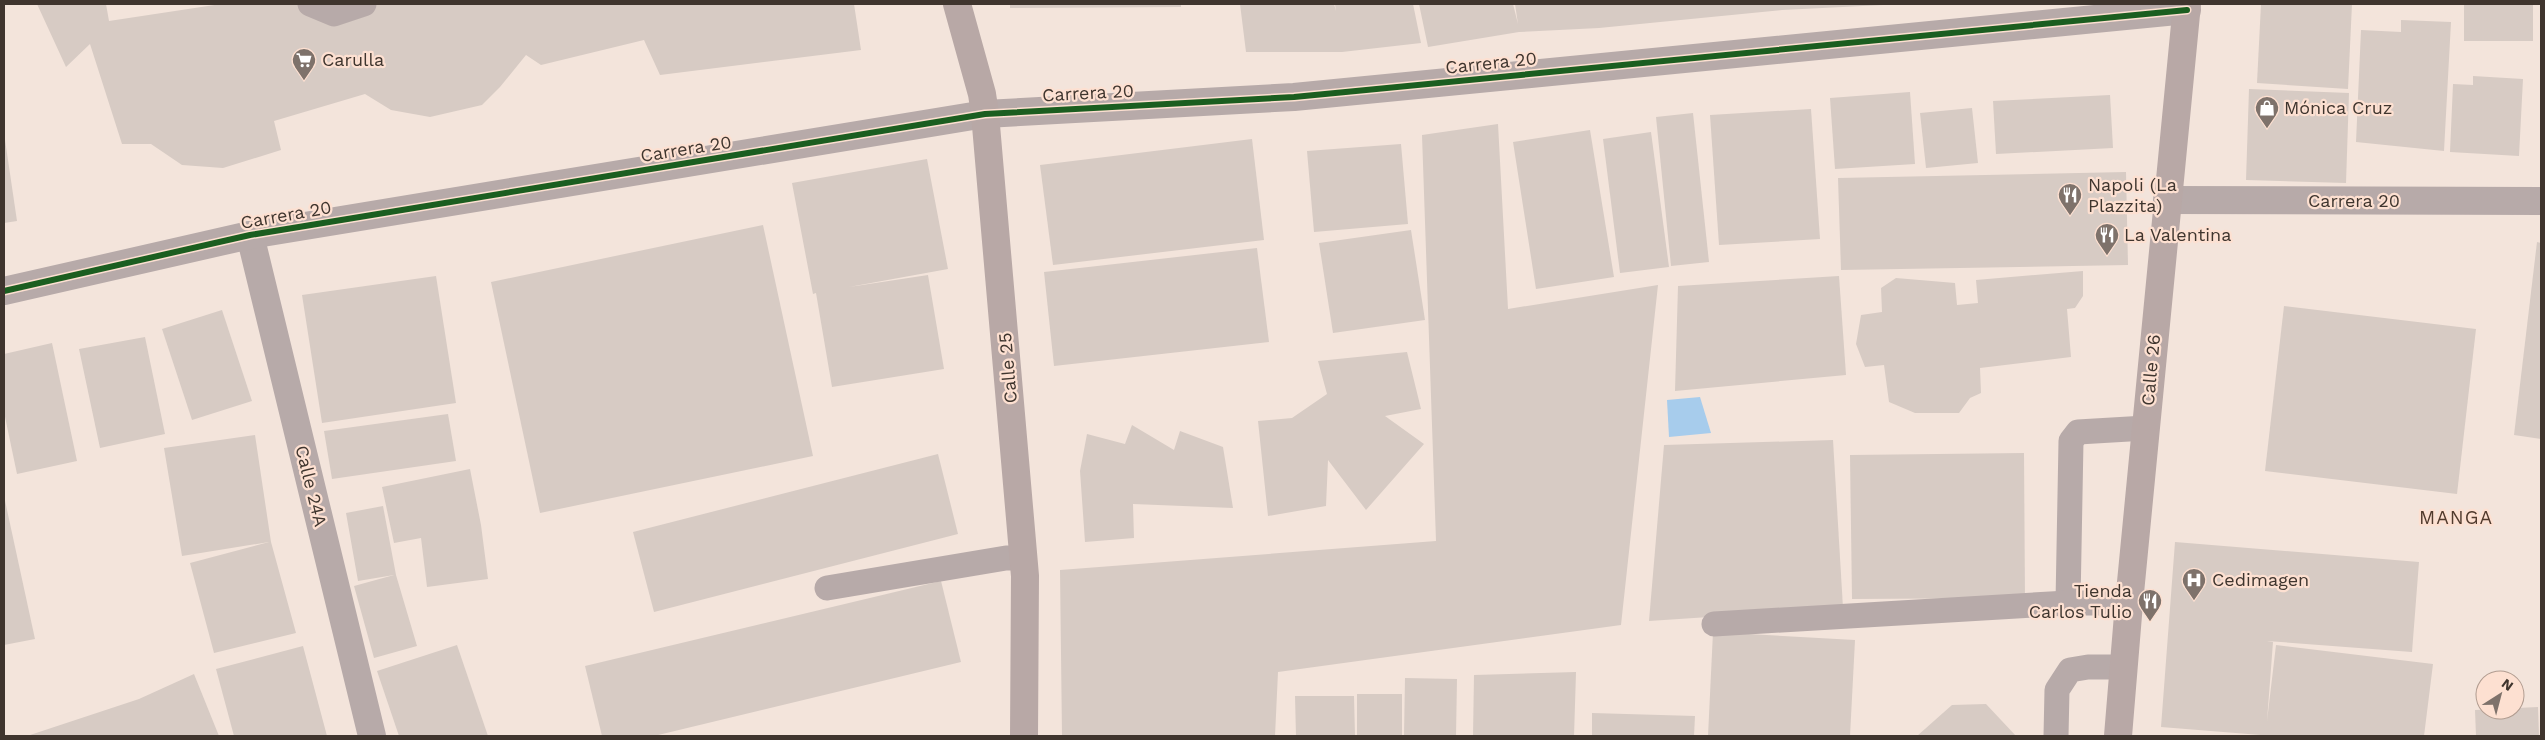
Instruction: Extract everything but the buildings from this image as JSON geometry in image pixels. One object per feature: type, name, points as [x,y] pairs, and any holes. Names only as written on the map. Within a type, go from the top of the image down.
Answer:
[{"type":"street","name":"Calle 25","points":[[957,4],[982,94],[985,114],[1024,558],[1024,736]]},
{"type":"street","name":"Carrera 20","points":[[4,291],[250,235],[985,114],[1294,97],[2187,7]]},
{"type":"street","name":"Calle 26","points":[[2118,736],[2167,200],[2187,7]]},
{"type":"street","name":"Carrera 20","points":[[2167,200],[2541,201]]},
{"type":"street","name":"Calle 24A","points":[[250,235],[372,736]]},
{"type":"lane","points":[[310,4],[334,14],[364,4]]},
{"type":"lane","points":[[2541,196],[2541,201]]},
{"type":"lane","points":[[2068,603],[2071,441],[2078,432],[2146,428]]},
{"type":"lane","points":[[827,588],[1006,558],[1024,558]]},
{"type":"lane","points":[[1714,624],[2068,603],[2129,603]]},
{"type":"lane","points":[[2056,736],[2058,690],[2070,670],[2088,667],[2124,667]]},
{"type":"water","points":[[1700,397],[1711,433],[1669,437],[1667,400]]},
{"type":"cycle path","points":[[4,291],[250,235],[985,114],[1294,97],[2187,10]]},
{"type":"place","name":"Carulla","points":[[304,81]]},
{"type":"place","name":"Mónica Cruz","points":[[2267,129]]},
{"type":"place","name":"Napoli (La Plazzita)","points":[[2070,216]]},
{"type":"place","name":"La Valentina","points":[[2107,256]]},
{"type":"place","name":"Cedimagen","points":[[2194,601]]},
{"type":"place","name":"Tienda Carlos Tulio","points":[[2150,622]]},
{"type":"district","name":"MANGA","points":[[2456,517]]}]
